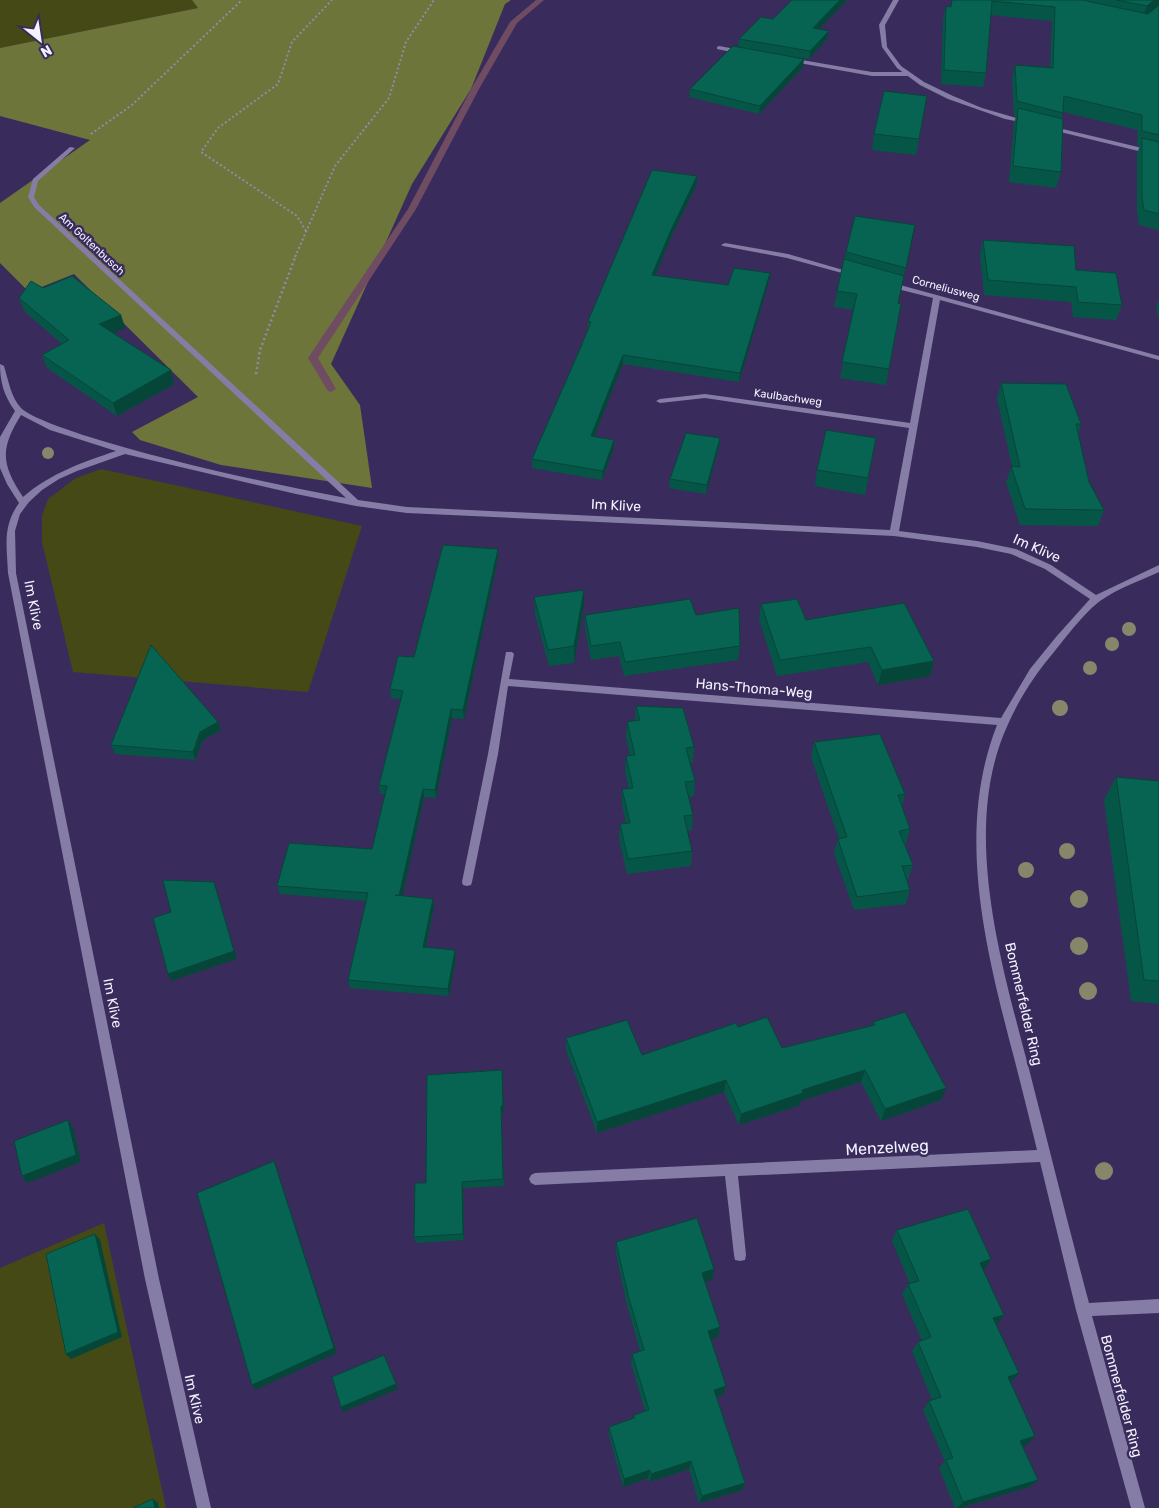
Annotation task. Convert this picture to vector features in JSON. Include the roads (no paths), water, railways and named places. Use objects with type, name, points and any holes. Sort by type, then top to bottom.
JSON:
[{"type":"street","points":[[896,0],[883,19],[883,43],[891,58],[908,74],[928,86],[974,108],[1037,125]]},
{"type":"street","points":[[719,48],[748,53]]},
{"type":"street","points":[[786,59],[872,74],[908,74]]},
{"type":"street","points":[[1046,127],[1159,154]]},
{"type":"street","name":"Am Goltenbusch","points":[[72,148],[35,180],[31,197],[36,206],[356,503]]},
{"type":"street","points":[[725,245],[788,256],[862,277]]},
{"type":"street","name":"Corneliusweg","points":[[881,282],[1159,358]]},
{"type":"street","points":[[894,533],[912,426],[937,298]]},
{"type":"street","points":[[0,366],[11,400],[19,411],[1,445],[2,463],[7,479],[23,504]]},
{"type":"street","name":"Kaulbachweg","points":[[660,402],[705,396],[912,426]]},
{"type":"street","name":"Im Klive","points":[[19,411],[53,428],[126,451],[296,491],[356,503],[407,510],[894,533],[977,544],[1013,551],[1048,567],[1096,599]]},
{"type":"street","name":"Im Klive","points":[[126,451],[56,477],[40,486],[23,504],[11,530],[12,573],[152,1279],[204,1508]]},
{"type":"street","name":"Bommerfelder Ring","points":[[1138,1508],[1083,1310],[999,971],[983,891],[980,844],[983,803],[989,764],[1003,722],[1035,668],[1096,599],[1159,568]]},
{"type":"street","points":[[467,882],[509,654]]},
{"type":"street","name":"Hans-Thoma-Weg","points":[[504,682],[1003,722]]},
{"type":"street","name":"Menzelweg","points":[[535,1179],[1044,1156]]},
{"type":"street","points":[[731,1170],[740,1255]]},
{"type":"street","points":[[1083,1310],[1159,1306]]},
{"type":"waterway","points":[[331,389],[313,358],[412,209],[475,89],[514,22],[540,0]]}]
